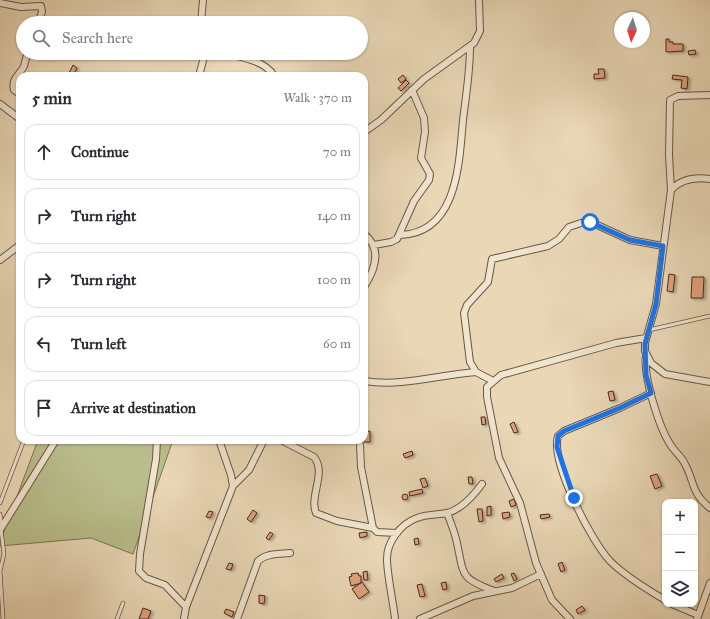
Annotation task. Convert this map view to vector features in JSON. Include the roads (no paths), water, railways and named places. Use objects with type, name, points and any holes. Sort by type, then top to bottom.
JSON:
[{"type":"street","points":[[202,16],[203,0]]},
{"type":"street","points":[[368,129],[381,120],[424,79],[470,47],[478,37],[480,31],[479,0]]},
{"type":"street","points":[[0,3],[21,7],[41,6],[42,12],[41,16]]},
{"type":"street","points":[[400,235],[414,234],[430,226],[453,193],[457,175],[468,90],[470,47]]},
{"type":"street","points":[[19,72],[24,66],[26,60]]},
{"type":"street","points":[[200,72],[203,60]]},
{"type":"street","points":[[251,60],[264,66],[270,72]]},
{"type":"street","points":[[16,76],[14,82],[14,90],[16,91]]},
{"type":"street","points":[[374,245],[391,242],[400,235],[414,201],[429,180],[430,174],[421,158],[424,118],[412,90]]},
{"type":"street","points":[[710,96],[678,96],[670,100],[669,168],[671,190],[656,304],[645,344],[646,375],[662,428],[670,445],[685,464],[695,492],[710,508]]},
{"type":"street","points":[[0,104],[16,116]]},
{"type":"street","points":[[671,190],[676,185],[688,180],[710,178]]},
{"type":"street","points":[[493,381],[476,372],[470,362],[464,313],[467,305],[488,282],[492,258],[548,246],[559,239],[569,227],[584,222],[590,222],[630,240],[663,246]]},
{"type":"street","points":[[368,237],[374,245],[374,269],[368,280]]},
{"type":"street","points":[[0,260],[16,248]]},
{"type":"street","points":[[570,619],[552,600],[541,574],[520,503],[499,458],[487,397],[487,387],[501,375],[567,356],[646,338]]},
{"type":"street","points":[[646,356],[658,370],[665,374],[710,382]]},
{"type":"street","points":[[368,381],[386,383],[418,381],[476,372]]},
{"type":"street","points":[[651,393],[626,406],[564,431],[558,436],[557,447],[574,498],[597,545],[611,562],[662,598]]},
{"type":"street","points":[[1,528],[54,444]]},
{"type":"street","points":[[157,444],[156,460],[140,554],[139,571],[146,578],[165,586],[186,607]]},
{"type":"street","points":[[220,444],[231,475],[233,486]]},
{"type":"street","points":[[184,619],[186,607],[233,486],[249,470],[262,444]]},
{"type":"street","points":[[289,444],[314,457],[317,461],[319,469],[314,504],[316,513],[337,521],[373,528],[377,532],[397,533]]},
{"type":"street","points":[[360,445],[361,467],[373,528]]},
{"type":"street","points":[[395,619],[387,560],[391,540],[397,533],[416,518],[447,513],[465,503],[482,484]]},
{"type":"street","points":[[447,513],[456,536],[462,568],[465,575],[477,583],[496,591]]},
{"type":"street","points":[[237,619],[258,561],[262,557],[290,553]]},
{"type":"street","points":[[420,619],[434,616],[473,596],[512,588],[541,574]]},
{"type":"street","points":[[678,607],[697,617],[710,583]]},
{"type":"lane","points":[[649,331],[710,316]]},
{"type":"lane","points":[[0,502],[22,444]]},
{"type":"lane","points":[[0,514],[4,554],[0,571],[3,619]]},
{"type":"lane","points":[[117,619],[123,603]]}]
